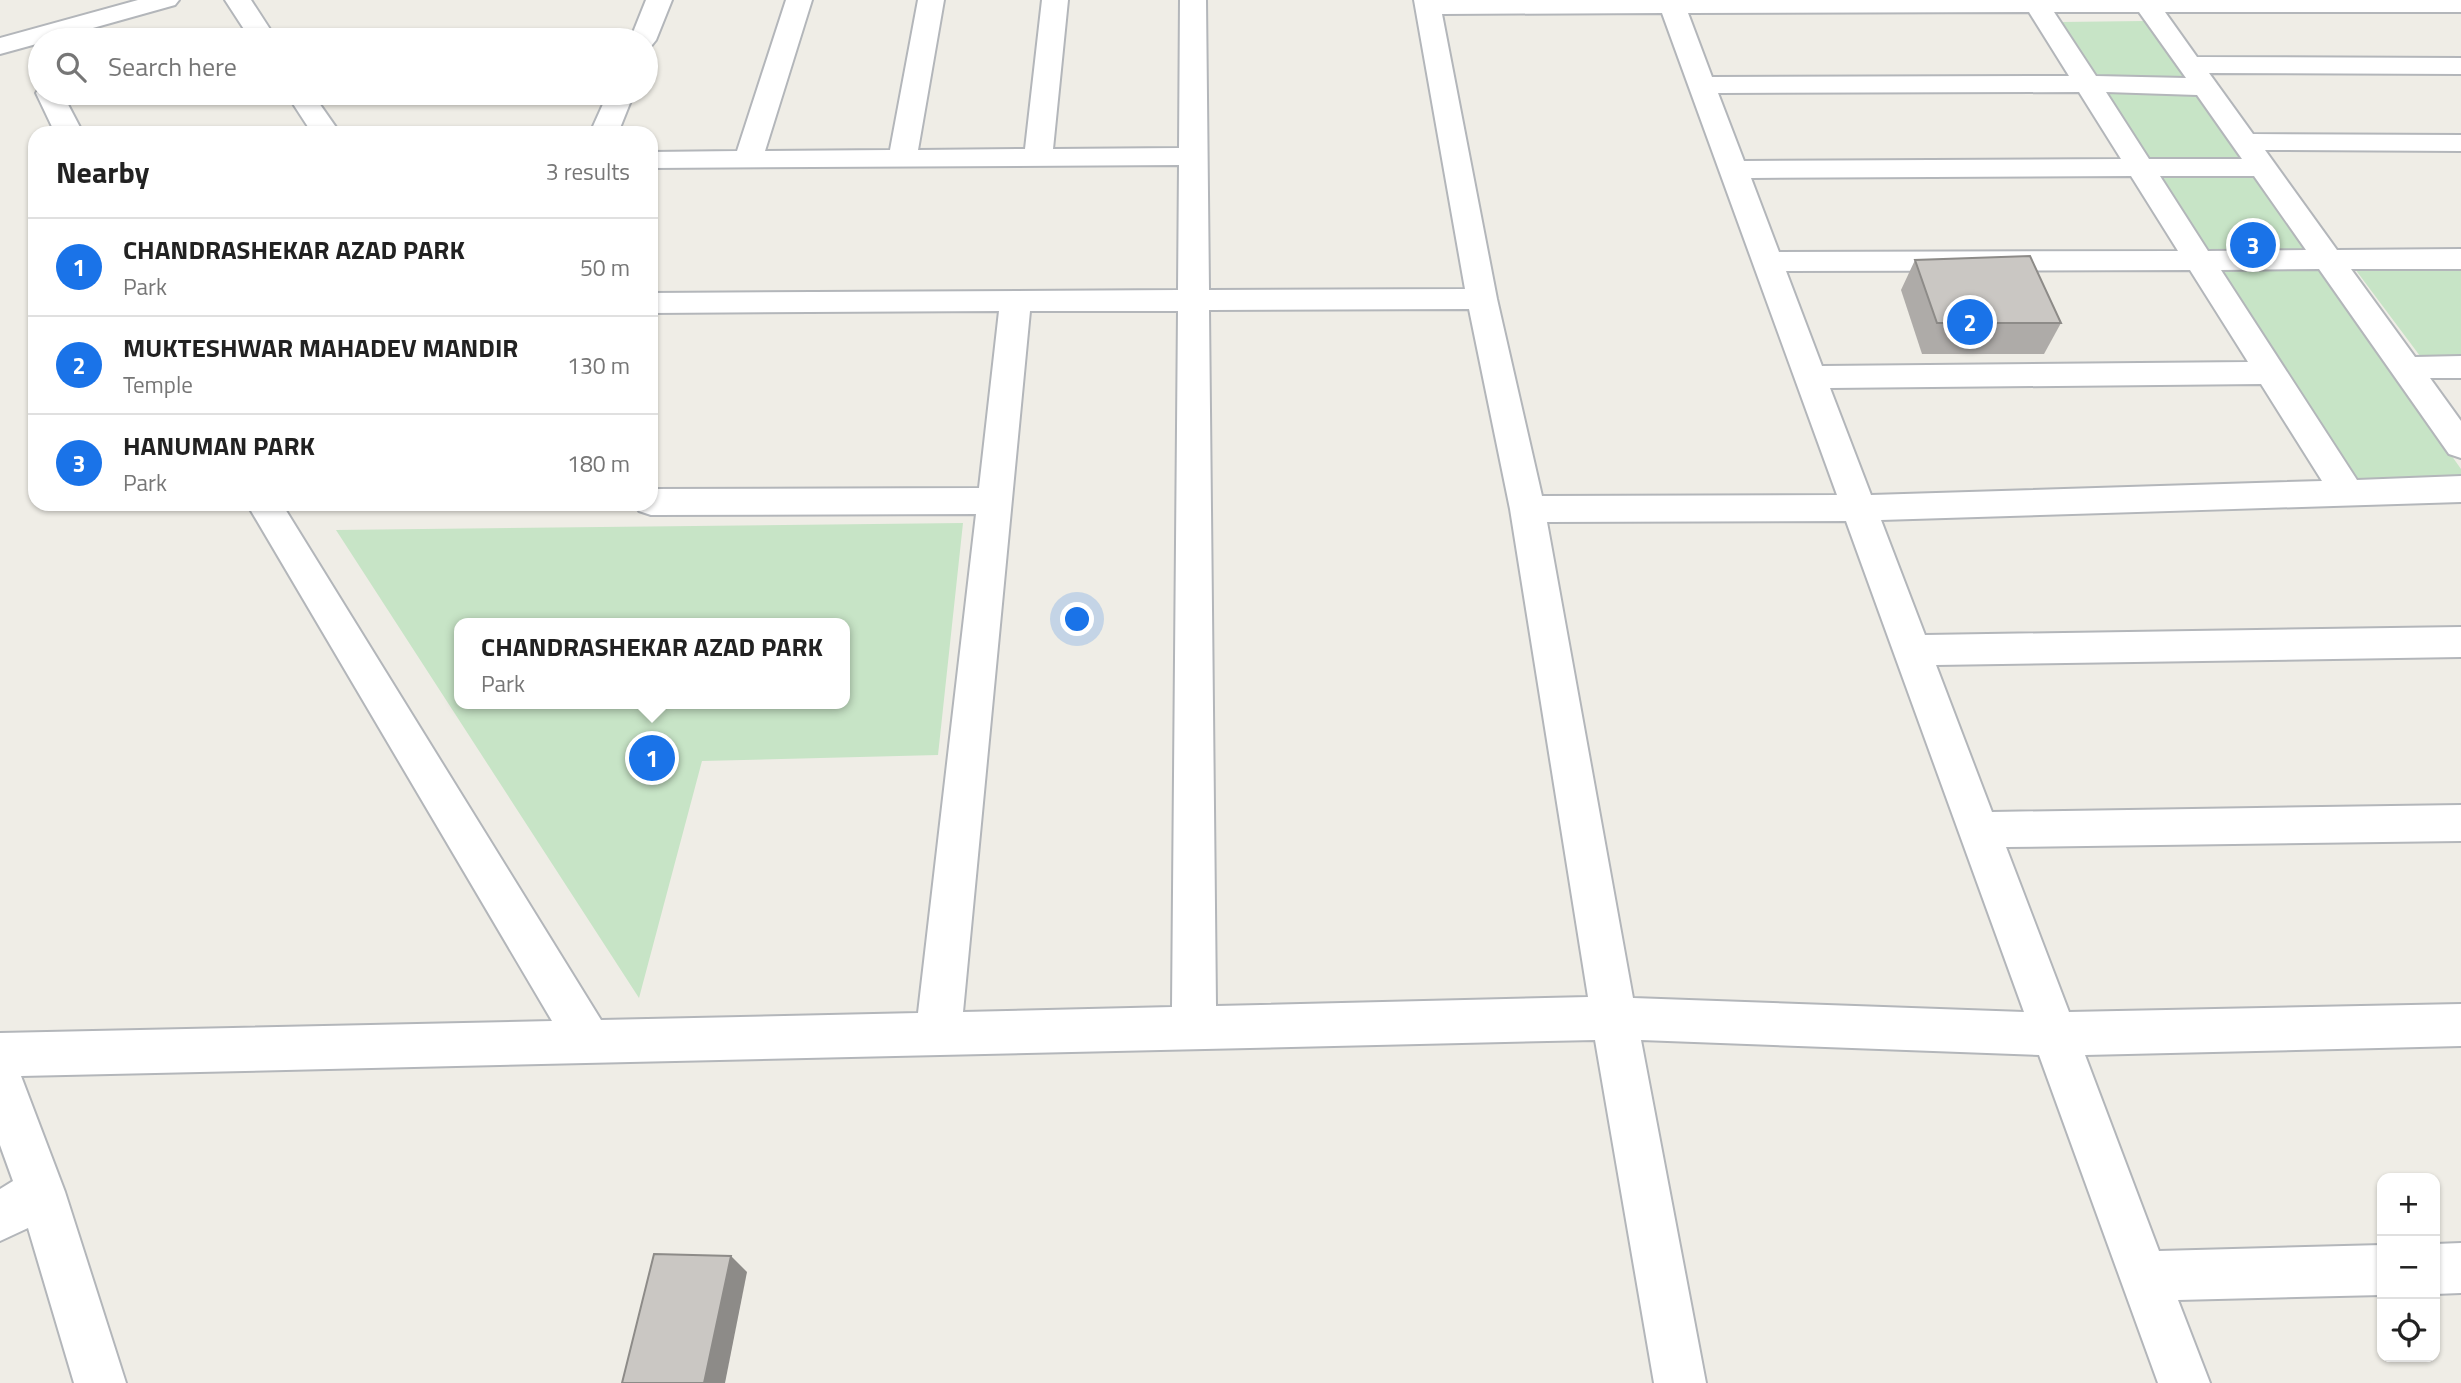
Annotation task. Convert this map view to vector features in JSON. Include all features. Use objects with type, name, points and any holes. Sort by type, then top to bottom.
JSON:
[{"type":"street","points":[[84,28],[166,0]]},
{"type":"street","points":[[238,0],[256,28]]},
{"type":"street","points":[[648,28],[660,0]]},
{"type":"street","points":[[748,159],[799,0]]},
{"type":"street","points":[[902,158],[931,0]]},
{"type":"street","points":[[1038,157],[1055,0]]},
{"type":"street","points":[[1193,0],[1194,1028]]},
{"type":"street","points":[[1680,1383],[1527,509],[1482,299],[1428,3],[2461,4]]},
{"type":"street","points":[[1671,3],[2184,1383]]},
{"type":"street","points":[[2146,4],[2461,446]]},
{"type":"street","points":[[2037,5],[2346,491]]},
{"type":"street","points":[[1701,85],[2088,84],[2199,76],[2461,66]]},
{"type":"street","points":[[55,105],[66,126]]},
{"type":"street","points":[[307,105],[321,126]]},
{"type":"street","points":[[607,126],[616,105]]},
{"type":"street","points":[[2244,142],[2461,143]]},
{"type":"street","points":[[658,160],[1193,156]]},
{"type":"street","points":[[1733,170],[2262,167]]},
{"type":"street","points":[[1767,262],[2461,259]]},
{"type":"street","points":[[658,303],[1482,299]]},
{"type":"street","points":[[938,1034],[1016,301]]},
{"type":"street","points":[[2405,368],[2461,367]]},
{"type":"street","points":[[1810,377],[2272,373]]},
{"type":"street","points":[[1527,509],[1859,508],[2461,489]]},
{"type":"street","points":[[658,502],[995,501]]},
{"type":"street","points":[[268,511],[589,1041]]},
{"type":"street","points":[[1911,650],[2461,642]]},
{"type":"street","points":[[1978,830],[2461,823]]},
{"type":"street","points":[[0,1055],[1614,1018],[2054,1034],[2461,1025]]},
{"type":"street","points":[[0,1080],[41,1192],[100,1383]]},
{"type":"street","points":[[0,1217],[41,1192]]},
{"type":"street","points":[[2440,1269],[2461,1268]]},
{"type":"street","points":[[2144,1276],[2377,1270]]},
{"type":"green space","points":[[2145,21],[2461,469],[2461,478],[2354,478],[2060,22]]},
{"type":"green space","points":[[2461,268],[2461,356],[2420,356],[2355,269]]},
{"type":"green space","points":[[963,523],[938,755],[702,761],[639,998],[336,530]]},
{"type":"building","points":[[2030,256],[2061,323],[1937,323],[1915,260]]},
{"type":"building","points":[[654,1254],[731,1256],[704,1383],[622,1383]]},
{"type":"place","name":"HANUMAN PARK","points":[[2253,245]]},
{"type":"place","name":"MUKTESHWAR MAHADEV MANDIR","points":[[1970,322]]},
{"type":"place","name":"CHANDRASHEKAR AZAD PARK","points":[[652,758]]}]
